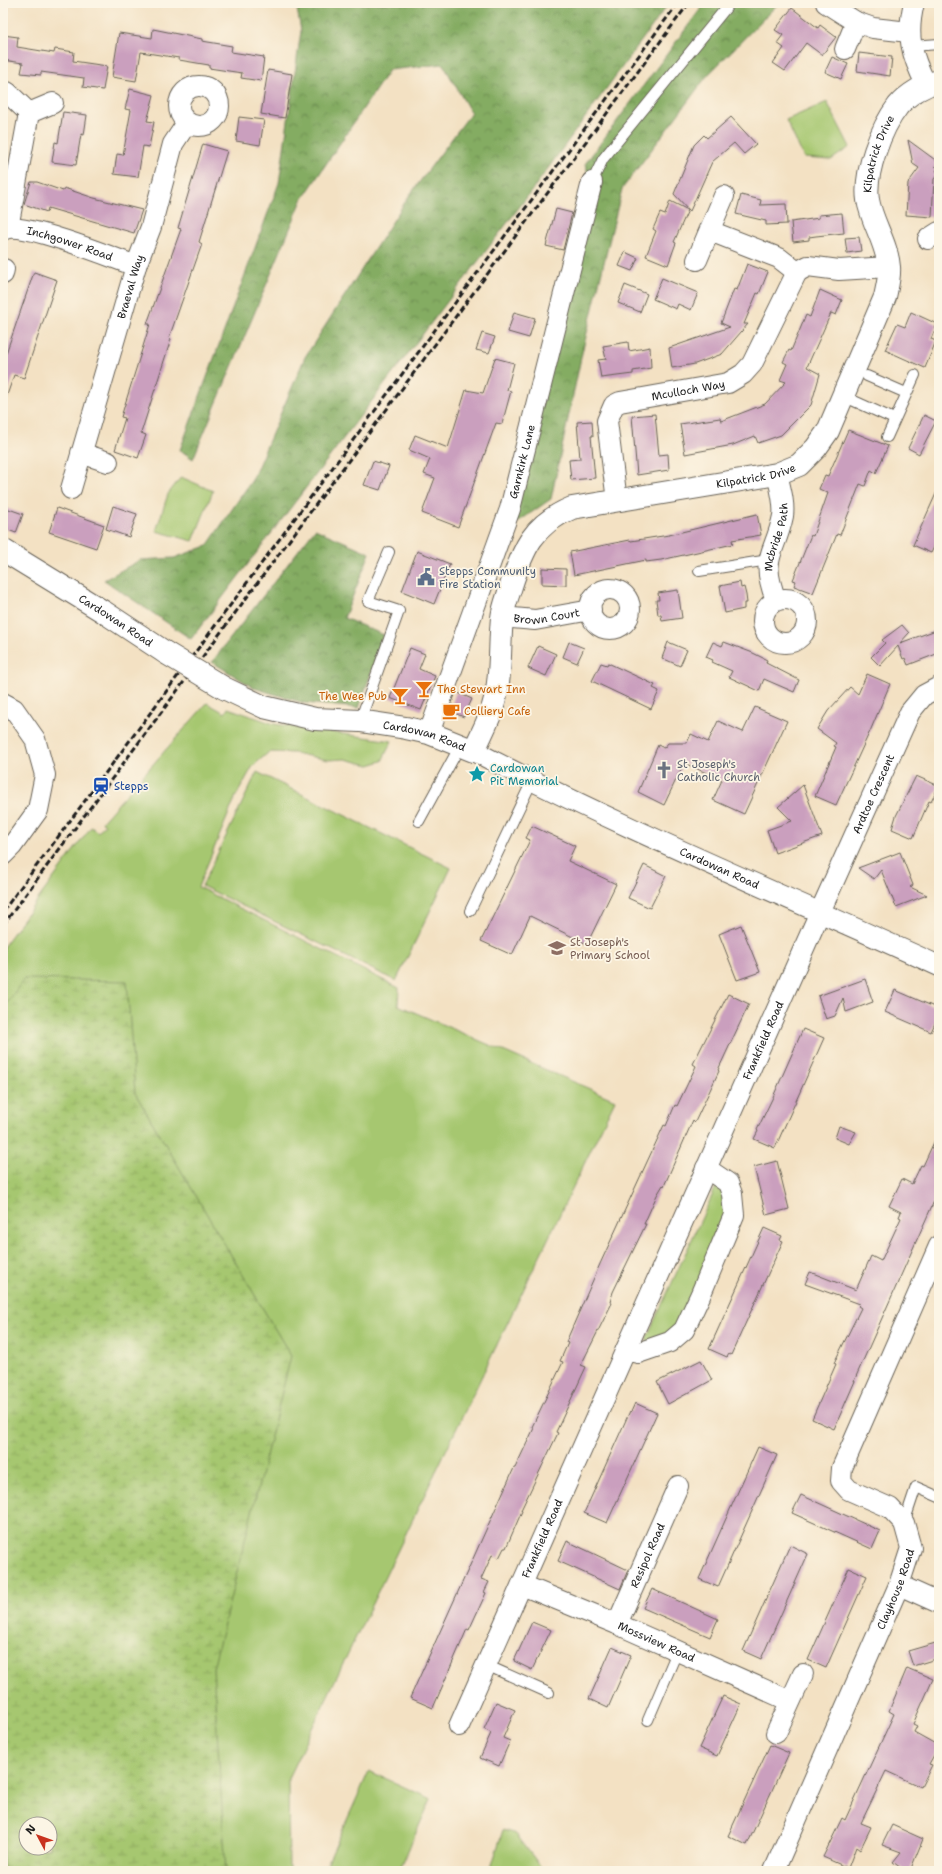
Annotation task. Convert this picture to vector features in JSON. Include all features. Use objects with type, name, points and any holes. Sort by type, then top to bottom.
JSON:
[{"type":"street","points":[[826,3],[856,22],[910,39]]},
{"type":"street","points":[[914,3],[910,39],[933,82]]},
{"type":"street","points":[[845,48],[856,22]]},
{"type":"street","name":"Kilpatrick Drive","points":[[467,748],[494,706],[500,667],[502,617],[518,563],[526,547],[539,528],[556,515],[572,508],[777,474],[799,465],[816,448],[828,431],[885,297],[889,279],[889,267],[886,250],[873,218],[868,199],[867,179],[874,154],[885,129],[898,106],[933,82]]},
{"type":"street","points":[[7,92],[29,113]]},
{"type":"street","points":[[29,113],[53,103]]},
{"type":"street","points":[[5,229],[29,113]]},
{"type":"street","name":"Braeval Way","points":[[70,489],[136,266],[151,227],[172,144],[187,123]]},
{"type":"street","name":"Garnkirk Lane","points":[[429,733],[510,509],[592,182]]},
{"type":"street","points":[[697,260],[724,196]]},
{"type":"street","name":"Inchgower Road","points":[[5,229],[34,231],[136,266]]},
{"type":"street","points":[[710,231],[779,258],[797,272],[808,266],[839,270],[889,267]]},
{"type":"street","name":"Mculloch Way","points":[[617,501],[608,421],[614,405],[620,402],[728,383],[743,374],[752,364],[762,348],[790,283],[797,272]]},
{"type":"street","points":[[81,453],[108,462]]},
{"type":"street","name":"Mcbride Path","points":[[776,600],[768,575],[769,560],[784,507],[777,474]]},
{"type":"street","name":"Cardowan Road","points":[[3,550],[224,688],[264,707],[315,719],[360,721],[429,733],[467,748],[532,781],[638,831],[939,966]]},
{"type":"street","name":"Brown Court","points":[[502,617],[535,620],[591,610]]},
{"type":"street","name":"Ardtoe Crescent","points":[[820,912],[910,712],[924,695],[939,688]]},
{"type":"street","points":[[3,703],[14,709],[35,739],[45,775],[38,810],[12,846],[3,855]]},
{"type":"street","name":"Frankfield Road","points":[[459,1726],[820,912]]},
{"type":"street","points":[[626,1350],[638,1353],[670,1342],[684,1330],[700,1296],[734,1215],[732,1194],[728,1183],[706,1168]]},
{"type":"street","points":[[904,1522],[890,1508],[849,1490],[841,1481],[842,1468],[939,1246]]},
{"type":"street","name":"Resipol Road","points":[[617,1624],[678,1486]]},
{"type":"street","name":"Clayhouse Road","points":[[774,1871],[899,1585],[911,1548],[904,1522]]},
{"type":"street","name":"Mossview Road","points":[[522,1585],[617,1624],[790,1701]]},
{"type":"street","points":[[899,1585],[939,1603]]},
{"type":"street","points":[[776,1733],[802,1674]]},
{"type":"lane","points":[[592,182],[603,159],[730,3]]},
{"type":"lane","points":[[910,39],[939,44]]},
{"type":"lane","points":[[887,437],[915,375]]},
{"type":"lane","points":[[867,376],[906,393]]},
{"type":"lane","points":[[843,396],[894,419]]},
{"type":"lane","points":[[360,721],[399,611],[368,601],[389,552]]},
{"type":"lane","points":[[699,571],[769,560]]},
{"type":"lane","points":[[420,821],[467,748]]},
{"type":"lane","points":[[470,911],[532,781]]},
{"type":"lane","points":[[904,1522],[916,1487],[939,1497]]},
{"type":"lane","points":[[648,1720],[677,1652]]},
{"type":"lane","points":[[486,1665],[549,1693]]},
{"type":"green space","points":[[296,3],[669,3],[527,197],[191,639],[104,580],[140,560],[174,558],[207,546],[252,480],[305,357],[409,196],[471,113],[443,64],[389,70],[302,200],[193,459],[180,450],[279,183],[301,31]]},
{"type":"green space","points":[[705,3],[779,3],[707,76],[622,189],[582,353],[551,499],[512,526],[590,180],[585,164]]},
{"type":"green space","points":[[827,102],[850,147],[831,160],[804,158],[786,120]]},
{"type":"green space","points":[[181,477],[213,491],[193,541],[156,531],[168,494]]},
{"type":"green space","points":[[315,529],[370,553],[344,618],[384,635],[359,708],[304,703],[254,688],[212,662]]},
{"type":"green space","points":[[207,703],[225,713],[228,708],[274,724],[392,741],[382,761],[369,765],[345,759],[328,760],[294,753],[269,752],[253,766],[236,796],[198,887],[399,988],[398,1005],[615,1100],[288,1778],[289,1871],[3,1871],[3,947],[91,827],[98,832],[105,824],[102,822]]},
{"type":"green space","points":[[257,772],[451,868],[396,981],[202,886]]},
{"type":"green space","points":[[24,979],[127,981],[135,1093],[291,1356],[213,1668],[226,1871],[3,1871],[3,1009]]},
{"type":"green space","points":[[716,1187],[721,1189],[729,1209],[680,1329],[653,1344],[646,1339]]},
{"type":"green space","points":[[369,1771],[431,1799],[399,1871],[324,1871]]},
{"type":"green space","points":[[503,1830],[516,1834],[544,1871],[490,1871]]},
{"type":"building","points":[[792,8],[818,28],[820,25],[836,37],[822,55],[806,43],[785,71],[773,63],[784,48],[777,43],[783,35],[775,30]]},
{"type":"building","points":[[153,29],[202,39],[202,41],[232,46],[231,52],[264,57],[261,81],[241,78],[242,73],[209,68],[209,65],[179,60],[179,58],[141,52],[136,81],[112,77],[119,33],[152,38]]},
{"type":"building","points":[[3,35],[18,37],[17,47],[54,53],[55,49],[74,52],[73,61],[107,66],[103,90],[83,87],[84,78],[41,72],[41,75],[21,73],[23,63],[3,60]]},
{"type":"building","points":[[859,53],[892,57],[890,76],[857,71]]},
{"type":"building","points":[[832,57],[848,64],[841,79],[825,72]]},
{"type":"building","points":[[268,70],[292,74],[285,118],[261,114]]},
{"type":"building","points":[[130,89],[154,95],[147,121],[154,122],[149,147],[143,146],[138,177],[114,174],[117,154],[123,155],[131,110],[125,109]]},
{"type":"building","points":[[63,112],[87,115],[84,135],[81,134],[76,165],[52,162],[55,142],[58,143]]},
{"type":"building","points":[[239,117],[264,120],[260,145],[236,141]]},
{"type":"building","points":[[731,117],[756,144],[744,154],[734,143],[712,162],[690,211],[674,194],[694,145],[704,135],[707,138]]},
{"type":"building","points":[[908,140],[938,162],[935,166],[938,168],[936,171],[939,173],[934,179],[932,217],[906,215],[908,183],[919,168],[913,164]]},
{"type":"building","points":[[203,144],[227,151],[199,242],[202,244],[169,338],[171,339],[141,433],[146,435],[138,458],[115,450],[125,418],[121,417],[150,324],[147,324],[181,229],[178,228]]},
{"type":"building","points":[[31,182],[37,182],[63,191],[64,188],[94,198],[142,210],[134,233],[48,208],[47,212],[24,204]]},
{"type":"building","points":[[741,195],[761,200],[760,205],[786,204],[787,224],[766,225],[766,221],[736,214]]},
{"type":"building","points":[[670,201],[688,210],[674,242],[676,243],[668,265],[646,256],[656,231],[653,229],[660,213],[665,215]]},
{"type":"building","points":[[556,209],[572,213],[563,250],[546,246]]},
{"type":"building","points":[[842,213],[844,233],[809,237],[809,240],[793,242],[791,222],[819,218],[819,215]]},
{"type":"building","points":[[859,237],[861,251],[847,253],[845,238]]},
{"type":"building","points":[[625,252],[638,258],[632,271],[619,266]]},
{"type":"building","points":[[747,264],[768,272],[744,324],[748,324],[722,354],[695,364],[672,368],[669,348],[730,327],[721,323],[734,289],[737,290]]},
{"type":"building","points":[[34,272],[57,280],[24,378],[14,375],[5,401],[3,400],[3,362]]},
{"type":"building","points":[[662,278],[698,293],[691,310],[678,304],[676,309],[653,299]]},
{"type":"building","points":[[625,285],[647,294],[640,312],[618,303]]},
{"type":"building","points":[[820,290],[842,300],[836,315],[831,313],[807,367],[820,374],[811,405],[781,435],[758,443],[755,436],[733,445],[685,454],[680,424],[720,418],[721,421],[765,404],[786,382],[780,380],[787,364],[783,362],[789,350],[791,351],[806,315],[810,317]]},
{"type":"building","points":[[514,312],[535,318],[529,338],[508,332]]},
{"type":"building","points":[[911,312],[937,324],[931,339],[936,341],[925,368],[885,350],[897,324],[905,327]]},
{"type":"building","points":[[482,333],[495,337],[489,353],[476,350]]},
{"type":"building","points":[[628,342],[629,351],[650,347],[651,368],[633,371],[633,374],[601,378],[598,360],[606,359],[603,346]]},
{"type":"building","points":[[495,358],[514,363],[507,390],[511,391],[502,424],[496,423],[458,527],[422,513],[435,478],[424,474],[430,459],[409,450],[415,435],[448,448],[466,390],[483,393]]},
{"type":"building","points":[[655,414],[659,455],[668,454],[669,470],[637,475],[632,416]]},
{"type":"building","points":[[924,415],[936,421],[919,454],[908,448]]},
{"type":"building","points":[[592,421],[593,436],[591,436],[595,478],[571,480],[569,460],[580,459],[577,422]]},
{"type":"building","points":[[848,430],[888,446],[876,473],[871,470],[865,486],[860,484],[840,535],[837,534],[813,593],[794,586],[796,581],[793,580],[811,535],[813,536],[828,493],[819,489],[825,475],[828,476]]},
{"type":"building","points":[[373,461],[389,466],[380,490],[364,485]]},
{"type":"building","points":[[939,487],[939,537],[931,553],[913,545]]},
{"type":"building","points":[[113,506],[137,514],[129,537],[106,529]]},
{"type":"building","points":[[3,507],[23,514],[16,533],[3,528]]},
{"type":"building","points":[[57,508],[104,525],[96,548],[49,532]]},
{"type":"building","points":[[757,514],[761,535],[732,540],[733,544],[661,560],[646,562],[646,560],[574,575],[570,552],[630,540],[669,535]]},
{"type":"building","name":"Stepps Community Fire Station","points":[[417,551],[450,564],[434,604],[402,591]]},
{"type":"building","points":[[542,568],[566,569],[566,585],[542,584]]},
{"type":"building","points":[[740,582],[741,588],[744,587],[747,603],[744,603],[744,609],[725,613],[720,586]]},
{"type":"building","points":[[678,590],[682,618],[662,621],[661,615],[658,615],[656,600],[659,600],[658,593]]},
{"type":"building","points":[[902,625],[909,633],[900,643],[939,629],[939,653],[908,665],[905,658],[903,659],[898,646],[880,666],[871,657],[885,643],[882,640]]},
{"type":"building","points":[[569,642],[584,648],[577,663],[563,657]]},
{"type":"building","points":[[668,642],[687,650],[680,666],[662,658]]},
{"type":"building","points":[[713,642],[722,646],[724,642],[767,660],[766,663],[799,680],[794,692],[764,679],[759,691],[729,677],[732,671],[712,662],[713,660],[706,657]]},
{"type":"building","points":[[538,646],[556,654],[546,676],[528,668]]},
{"type":"building","points":[[410,648],[425,654],[419,669],[435,676],[421,710],[390,698]]},
{"type":"building","points":[[601,663],[607,665],[608,663],[655,685],[653,688],[659,691],[651,709],[592,681]]},
{"type":"building","points":[[867,674],[890,684],[836,805],[815,796],[836,747],[834,746],[836,743],[817,729],[828,711],[850,687],[858,694]]},
{"type":"building","points":[[456,692],[472,699],[464,717],[449,711]]},
{"type":"building","points":[[755,707],[787,721],[744,814],[713,800],[722,780],[684,763],[664,805],[638,792],[658,745],[664,748],[668,743],[687,743],[691,734],[708,742],[718,721],[743,732]]},
{"type":"building","points":[[916,776],[939,786],[931,802],[929,801],[913,838],[892,829],[896,816]]},
{"type":"building","points":[[803,785],[822,836],[775,853],[767,830],[792,821],[778,807]]},
{"type":"building","points":[[532,826],[575,846],[568,861],[616,884],[587,944],[530,916],[512,955],[481,941],[530,840],[526,838]]},
{"type":"building","points":[[900,852],[913,885],[910,887],[927,895],[896,907],[881,870],[874,879],[858,868]]},
{"type":"building","points":[[644,865],[666,876],[650,908],[628,898]]},
{"type":"building","points":[[741,925],[760,972],[737,980],[719,934]]},
{"type":"building","points":[[865,979],[873,1002],[846,1012],[843,998],[835,1016],[826,1019],[818,996]]},
{"type":"building","points":[[895,990],[939,1009],[939,1014],[931,1032],[885,1012]]},
{"type":"building","points":[[728,994],[749,1004],[695,1122],[693,1120],[664,1186],[663,1185],[657,1195],[644,1224],[646,1224],[613,1292],[610,1302],[612,1303],[581,1365],[586,1367],[556,1432],[558,1433],[521,1510],[522,1511],[506,1548],[504,1548],[499,1558],[492,1555],[481,1579],[489,1582],[484,1592],[486,1593],[469,1630],[467,1629],[433,1708],[410,1698],[514,1468],[534,1428],[532,1427],[563,1362],[560,1361],[568,1343],[566,1342],[600,1264],[664,1125],[666,1126],[675,1105],[677,1106],[696,1066],[693,1064]]},
{"type":"building","points":[[803,1029],[824,1038],[775,1148],[754,1139]]},
{"type":"building","points":[[839,1126],[856,1132],[849,1144],[835,1138]]},
{"type":"building","points":[[939,1131],[939,1190],[834,1429],[812,1419],[836,1364],[834,1363],[861,1308],[858,1306],[860,1304],[805,1284],[810,1272],[856,1290],[871,1256],[881,1261],[901,1218],[899,1217],[901,1212],[889,1206],[902,1179],[912,1184],[921,1165],[923,1166]]},
{"type":"building","points":[[777,1161],[789,1209],[766,1215],[754,1167]]},
{"type":"building","points":[[764,1228],[782,1236],[780,1240],[783,1241],[731,1355],[729,1354],[727,1357],[709,1349]]},
{"type":"building","points":[[701,1360],[712,1380],[668,1404],[657,1382]]},
{"type":"building","points":[[635,1403],[657,1413],[607,1523],[584,1513]]},
{"type":"building","points":[[758,1447],[777,1455],[718,1587],[699,1579]]},
{"type":"building","points":[[801,1495],[880,1531],[872,1549],[792,1513]]},
{"type":"building","points":[[567,1541],[628,1570],[620,1589],[558,1561]]},
{"type":"building","points":[[790,1545],[808,1554],[761,1659],[743,1651]]},
{"type":"building","points":[[849,1568],[867,1576],[826,1668],[808,1660]]},
{"type":"building","points":[[652,1589],[718,1619],[710,1637],[643,1608]]},
{"type":"building","points":[[532,1622],[551,1630],[532,1670],[514,1661]]},
{"type":"building","points":[[939,1642],[939,1658],[913,1666],[908,1651]]},
{"type":"building","points":[[612,1647],[631,1655],[608,1708],[589,1699]]},
{"type":"building","points":[[907,1668],[933,1679],[913,1724],[917,1726],[914,1732],[939,1746],[929,1764],[932,1765],[921,1787],[886,1771],[861,1823],[871,1827],[860,1850],[856,1847],[848,1868],[823,1857],[842,1818],[845,1820],[894,1714],[889,1711]]},
{"type":"building","points":[[723,1696],[741,1704],[717,1756],[699,1748]]},
{"type":"building","points":[[496,1702],[515,1710],[503,1738],[510,1741],[499,1766],[480,1758],[491,1733],[484,1729]]},
{"type":"building","points":[[770,1745],[789,1753],[747,1845],[728,1836]]},
{"type":"building","points":[[892,1825],[923,1839],[910,1871],[905,1871],[893,1862],[901,1852],[882,1845]]},
{"type":"railway","points":[[3,911],[678,3]]},
{"type":"railway","points":[[3,925],[689,3]]},
{"type":"place","name":"Stepps Community Fire Station","points":[[426,577]]},
{"type":"place","name":"The Stewart Inn","points":[[424,689]]},
{"type":"place","name":"The Wee Pub","points":[[400,696]]},
{"type":"place","name":"Colliery Cafe","points":[[451,711]]},
{"type":"place","name":"St Joseph's Catholic Church","points":[[664,770]]},
{"type":"place","name":"Cardowan Pit Memorial","points":[[477,774]]},
{"type":"place","name":"Stepps","points":[[101,786]]},
{"type":"place","name":"St Joseph's Primary School","points":[[557,948]]}]
